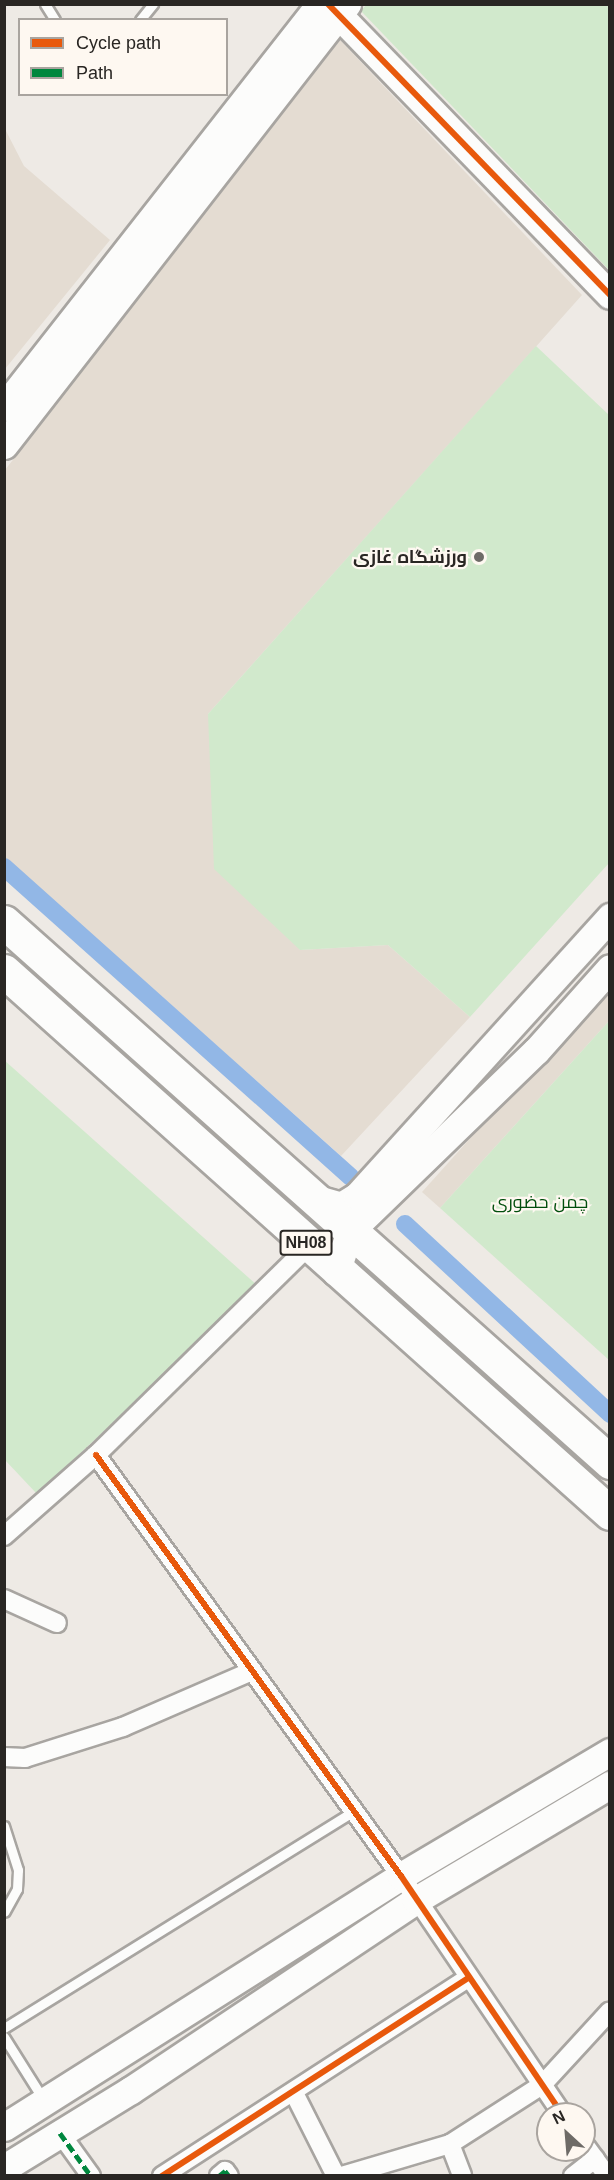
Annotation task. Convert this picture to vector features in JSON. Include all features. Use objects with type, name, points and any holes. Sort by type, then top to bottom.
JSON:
[{"type":"highway","name":"NH08","points":[[4,922],[609,1462]]},
{"type":"highway","name":"NH08","points":[[4,971],[336,1272],[609,1513]]},
{"type":"highway","points":[[196,1145],[208,1105]]},
{"type":"main road","points":[[334,7],[609,295]]},
{"type":"main road","points":[[4,407],[334,7]]},
{"type":"main road","points":[[4,445],[334,7]]},
{"type":"main road","points":[[310,1197],[341,1206],[357,1196],[609,917]]},
{"type":"main road","points":[[336,1272],[350,1231],[536,1051],[609,968]]},
{"type":"main road","points":[[4,2127],[401,1876],[609,1752]]},
{"type":"main road","points":[[4,2168],[416,1900],[609,1785]]},
{"type":"street","points":[[4,1536],[96,1455],[309,1246]]},
{"type":"street","points":[[96,1455],[352,1812],[401,1876],[554,2102]]},
{"type":"street","points":[[4,1599],[57,1623]]},
{"type":"street","points":[[4,1757],[25,1758],[123,1727],[252,1671]]},
{"type":"street","points":[[162,2175],[294,2093],[468,1978]]},
{"type":"street","points":[[342,2175],[450,2144],[542,2085],[609,2011]]},
{"type":"street","points":[[294,2093],[336,2175]]},
{"type":"street","points":[[60,2133],[90,2175]]},
{"type":"street","points":[[450,2144],[462,2175]]},
{"type":"street","points":[[573,2175],[600,2163]]},
{"type":"street","points":[[219,2175],[225,2171],[229,2175]]},
{"type":"lane","points":[[45,4],[54,18]]},
{"type":"lane","points":[[142,18],[153,4]]},
{"type":"lane","points":[[4,2028],[352,1812]]},
{"type":"lane","points":[[4,1826],[18,1870],[17,1889],[4,1912]]},
{"type":"lane","points":[[4,2037],[44,2101]]},
{"type":"shaded area","points":[[340,40],[582,295],[208,714],[300,950],[388,945],[470,1017],[341,1156],[5,857],[5,470]]},
{"type":"shaded area","points":[[4,127],[24,166],[110,240],[5,369]]},
{"type":"shaded area","points":[[609,984],[609,1021],[440,1208],[422,1192]]},
{"type":"green space","points":[[366,5],[609,5],[609,270],[361,11]]},
{"type":"green space","name":"ورزشگاه غازی","points":[[536,346],[609,415],[609,863],[470,1017],[388,945],[300,950],[214,869],[208,714]]},
{"type":"green space","name":"چمن حضوری","points":[[609,1021],[609,1360],[440,1208]]},
{"type":"green space","points":[[4,1060],[258,1286],[37,1494],[5,1460]]},
{"type":"waterway","points":[[4,867],[351,1177]]},
{"type":"waterway","points":[[405,1224],[610,1414]]},
{"type":"marked path","points":[[60,2133],[91,2176]]},
{"type":"marked path","points":[[219,2176],[225,2171],[229,2176]]},
{"type":"cycle path","points":[[328,4],[610,295]]},
{"type":"cycle path","points":[[96,1455],[401,1876],[554,2102]]},
{"type":"cycle path","points":[[162,2176],[468,1978]]},
{"type":"place","name":"ورزشگاه غازی","points":[[479,557]]}]
